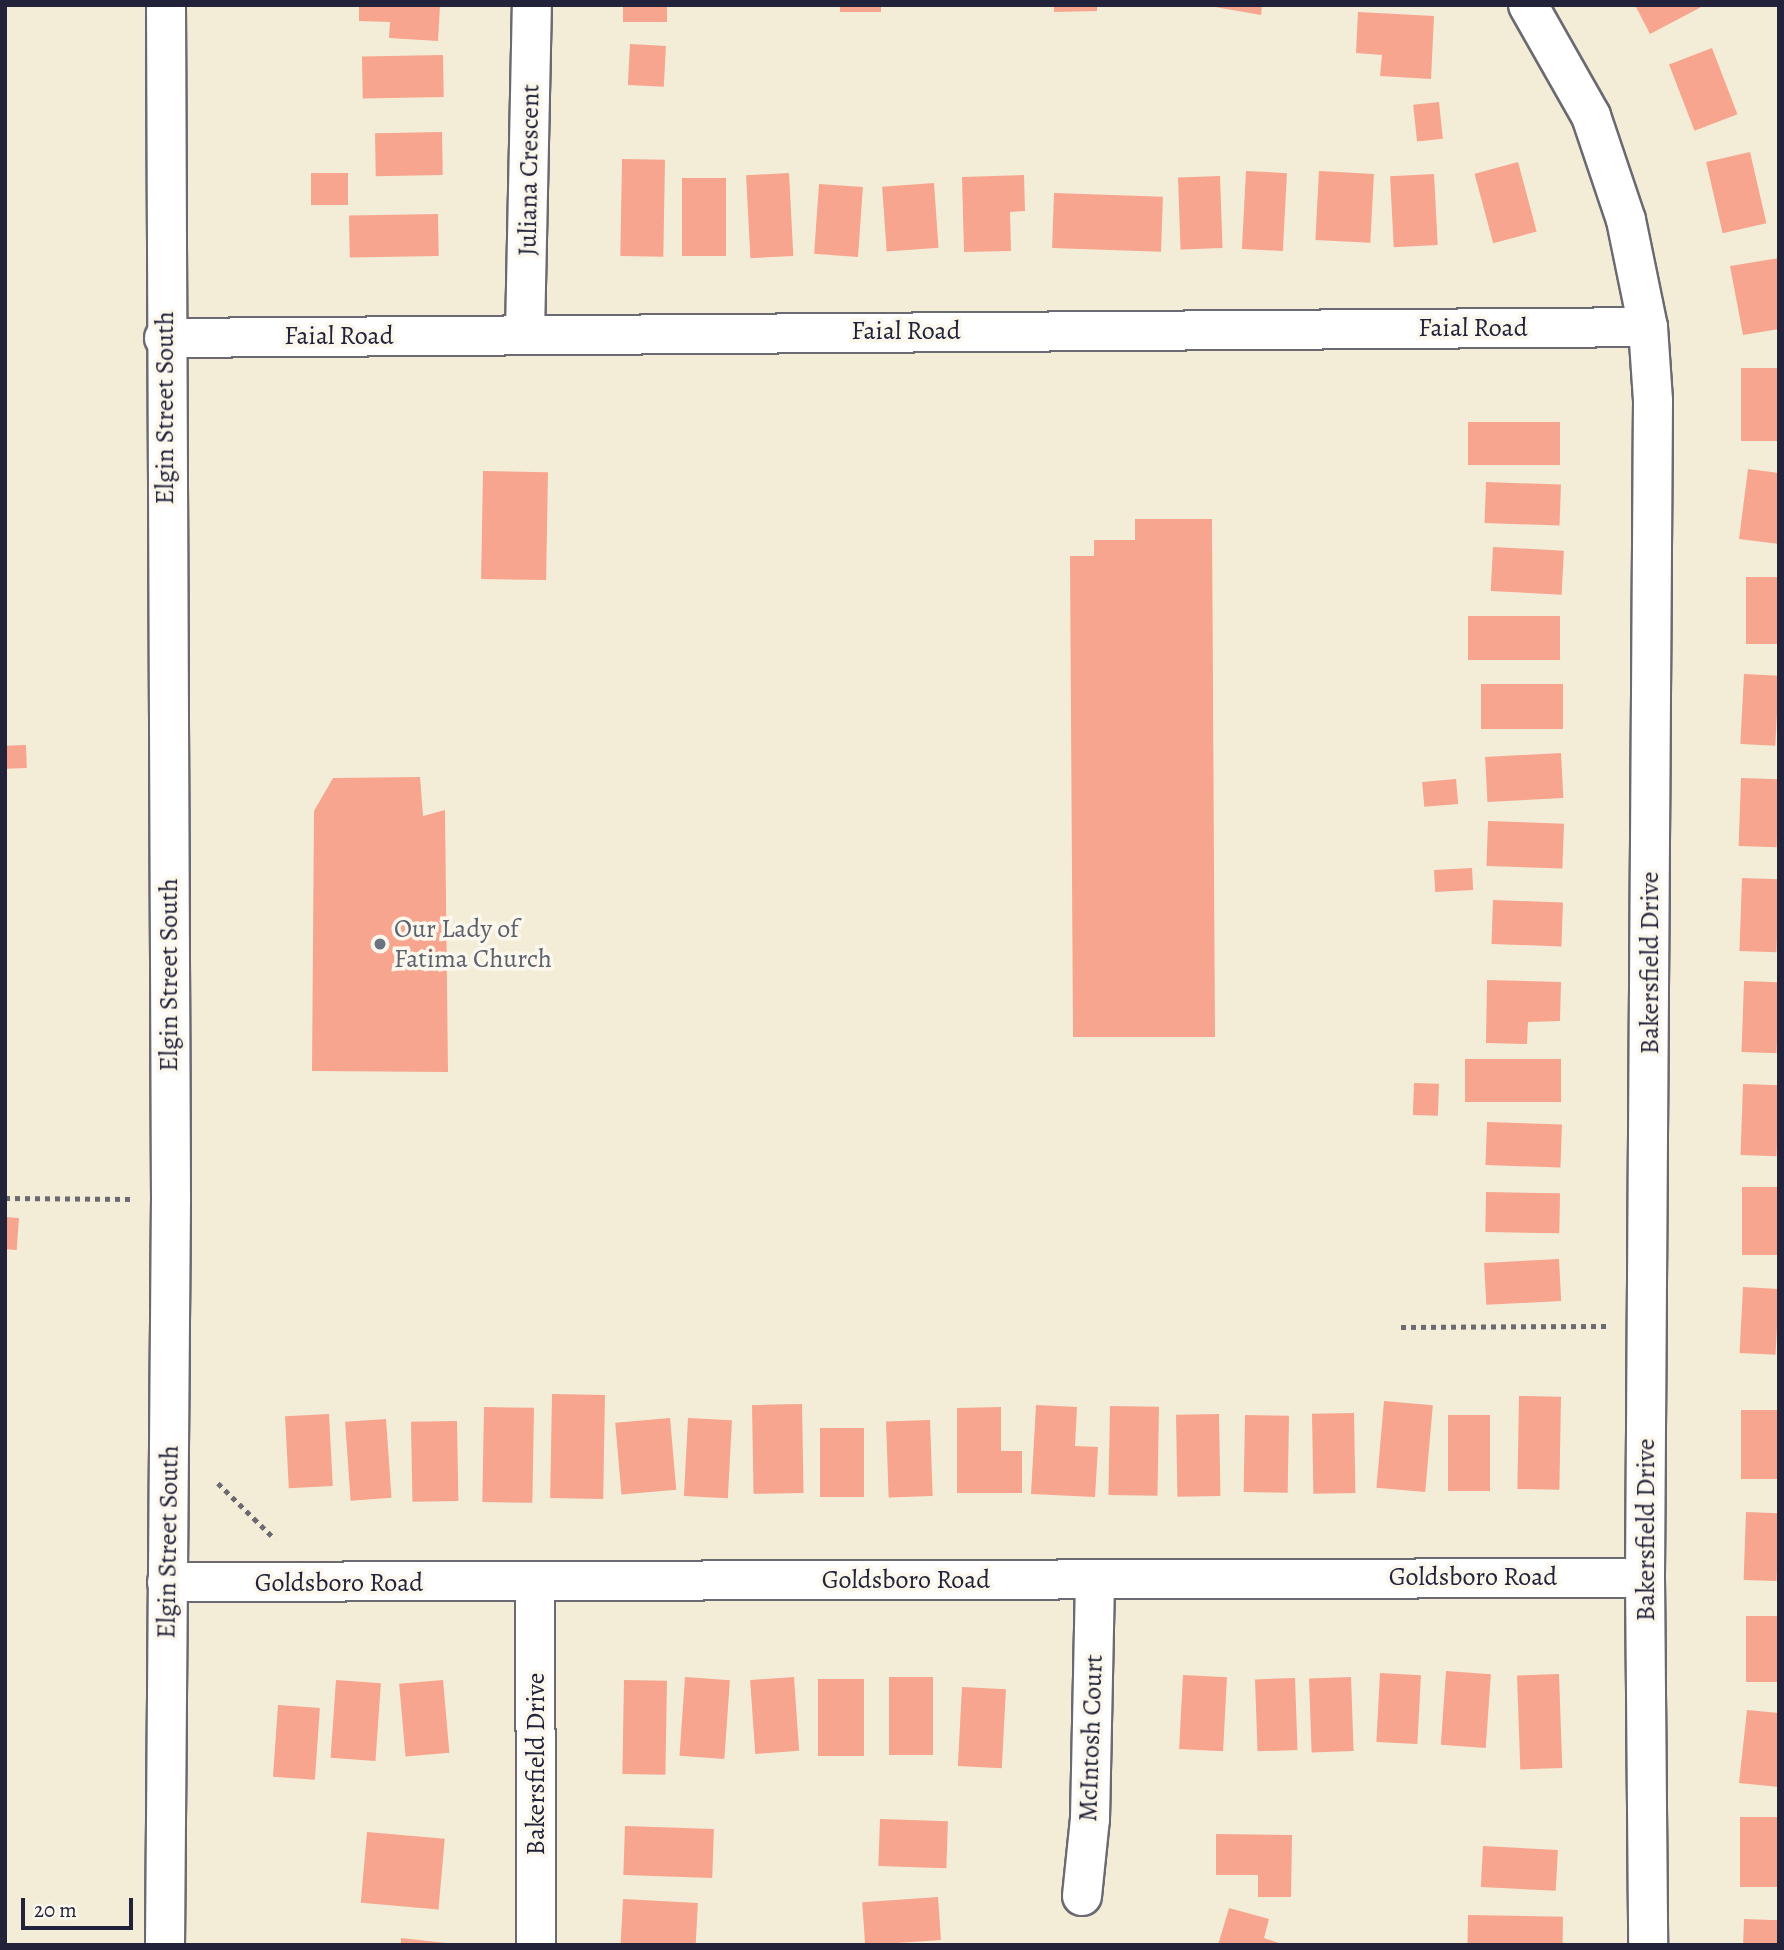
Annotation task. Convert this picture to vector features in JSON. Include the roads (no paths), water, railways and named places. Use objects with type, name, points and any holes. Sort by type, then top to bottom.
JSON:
[{"type":"street","name":"Elgin Street South","points":[[165,1945],[171,1199],[164,338],[166,5]]},
{"type":"street","name":"Juliana Crescent","points":[[525,334],[532,5]]},
{"type":"street","name":"Bakersfield Drive","points":[[1528,5],[1591,116],[1626,220],[1648,327],[1653,401],[1645,1578],[1648,1945]]},
{"type":"street","name":"Faial Road","points":[[164,338],[1648,327]]},
{"type":"street","name":"Goldsboro Road","points":[[167,1582],[1645,1578]]},
{"type":"street","name":"McIntosh Court","points":[[1082,1896],[1090,1819],[1095,1580]]},
{"type":"street","name":"Bakersfield Drive","points":[[535,1582],[536,1945]]},
{"type":"place","name":"Our Lady of Fatima Church","points":[[380,944]]}]
